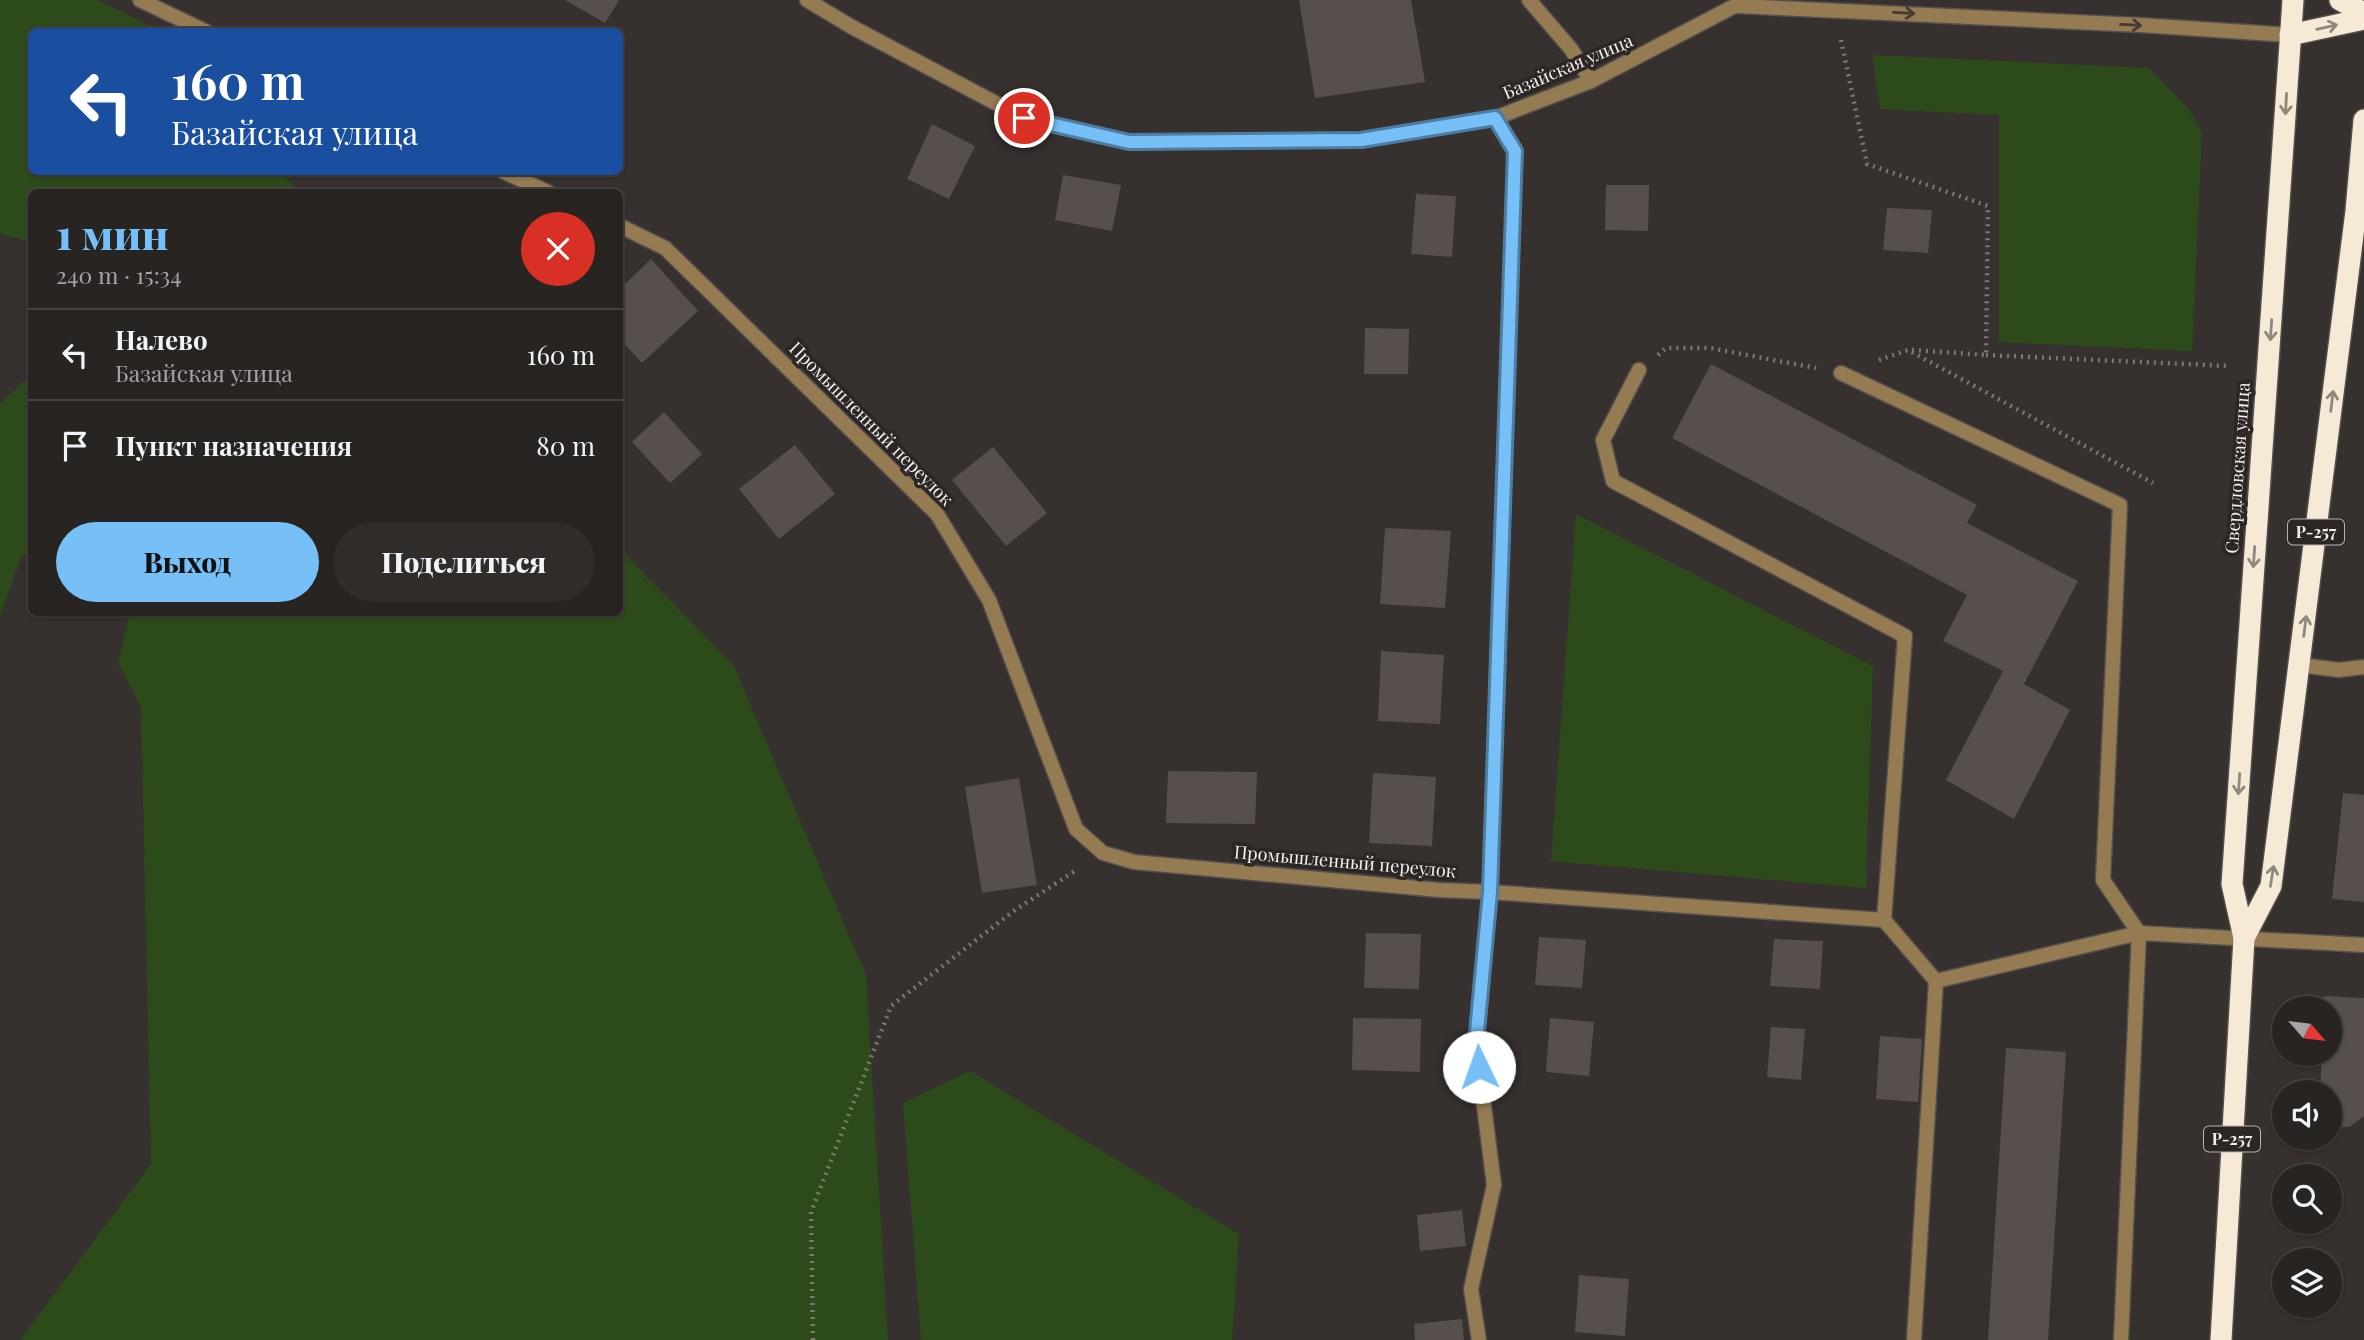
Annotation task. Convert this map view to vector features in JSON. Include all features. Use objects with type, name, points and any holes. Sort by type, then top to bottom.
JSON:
[{"type":"highway","name":"Свердловская улица","points":[[2221,1340],[2244,938],[2232,884],[2293,0]]},
{"type":"highway","points":[[2340,0],[2364,13]]},
{"type":"highway","points":[[2290,35],[2364,19]]},
{"type":"highway","name":"Свердловская улица","points":[[2244,938],[2271,886],[2354,224],[2364,120]]},
{"type":"street","points":[[140,0],[199,28]]},
{"type":"street","name":"Базайская улица","points":[[807,0],[852,27],[1024,118],[1129,142],[1361,140],[1495,118],[1591,81],[1739,2]]},
{"type":"street","points":[[1529,0],[1571,48],[1591,81]]},
{"type":"street","points":[[1739,2],[2290,35]]},
{"type":"street","points":[[1479,1340],[1471,1289],[1494,1185],[1476,1043],[1490,892],[1515,151],[1495,118]]},
{"type":"street","points":[[511,175],[541,189]]},
{"type":"street","name":"Промышленный переулок","points":[[623,227],[665,248],[937,514],[989,600],[1076,829],[1103,853],[1134,862],[1439,890],[1884,920]]},
{"type":"street","points":[[1639,370],[1603,440],[1613,481],[1905,636],[1884,920],[1936,981],[1914,1340]]},
{"type":"street","points":[[1841,373],[2120,505],[2103,880],[2139,933],[2121,1340]]},
{"type":"street","points":[[2300,665],[2339,670],[2364,667]]},
{"type":"street","points":[[1936,981],[2139,933],[2364,945]]},
{"type":"path","points":[[1841,40],[1867,164],[1988,206],[1986,355]]},
{"type":"path","points":[[1908,350],[2230,366]]},
{"type":"path","points":[[813,1340],[810,1212],[891,1006],[1015,910],[1103,853]]},
{"type":"green space","points":[[0,0],[97,0],[154,28],[28,28],[28,175],[284,175],[295,189],[28,189],[28,241],[0,234]]},
{"type":"green space","points":[[1872,55],[2149,68],[2188,108],[2202,133],[2192,351],[1999,342],[1999,115],[1880,109]]},
{"type":"green space","points":[[28,378],[28,552],[20,559],[0,617],[0,403]]},
{"type":"green space","points":[[1576,514],[1873,666],[1866,888],[1551,861]]},
{"type":"green space","points":[[623,552],[734,666],[866,975],[888,1340],[20,1340],[151,1164],[141,707],[118,663],[129,616],[623,616]]},
{"type":"green space","points":[[970,1071],[1239,1234],[1232,1340],[921,1340],[903,1103]]},
{"type":"building","points":[[565,0],[619,0],[605,23]]},
{"type":"building","points":[[1299,0],[1411,0],[1425,82],[1315,98]]},
{"type":"building","points":[[932,124],[975,146],[949,199],[907,179]]},
{"type":"building","points":[[1063,175],[1121,185],[1112,231],[1055,220]]},
{"type":"building","points":[[1606,185],[1649,185],[1648,231],[1605,230]]},
{"type":"building","points":[[1416,194],[1456,196],[1452,257],[1411,254]]},
{"type":"building","points":[[1887,208],[1932,210],[1928,253],[1883,250]]},
{"type":"building","points":[[651,259],[698,311],[642,363],[623,342],[623,286]]},
{"type":"building","points":[[1365,328],[1409,329],[1408,374],[1364,374]]},
{"type":"building","points":[[1711,364],[1977,505],[1967,523],[2078,581],[2024,684],[2070,710],[2014,819],[1946,780],[2003,671],[1943,641],[1967,595],[1672,438]]},
{"type":"building","points":[[664,412],[702,454],[670,483],[632,442]]},
{"type":"building","points":[[795,445],[835,494],[779,539],[739,489]]},
{"type":"building","points":[[993,447],[1047,513],[1006,546],[952,480]]},
{"type":"building","points":[[1385,528],[1451,531],[1445,608],[1380,604]]},
{"type":"building","points":[[1381,651],[1444,655],[1440,724],[1378,721]]},
{"type":"building","points":[[1168,771],[1257,772],[1255,824],[1166,823]]},
{"type":"building","points":[[1373,773],[1436,777],[1432,846],[1369,843]]},
{"type":"building","points":[[1019,778],[1037,885],[982,893],[965,787]]},
{"type":"building","points":[[2343,793],[2364,795],[2364,902],[2332,899]]},
{"type":"building","points":[[1366,933],[1421,934],[1419,989],[1364,988]]},
{"type":"building","points":[[1539,937],[1586,940],[1582,988],[1535,985]]},
{"type":"building","points":[[1774,939],[1823,941],[1820,989],[1770,986]]},
{"type":"building","points":[[2342,997],[2364,998],[2364,1116],[2349,1127],[2342,1127],[2342,1080],[2321,1080],[2321,1066],[2342,1066]]},
{"type":"building","points":[[1353,1018],[1421,1019],[1420,1072],[1352,1070]]},
{"type":"building","points":[[1550,1018],[1594,1022],[1589,1076],[1546,1072]]},
{"type":"building","points":[[1771,1027],[1805,1029],[1801,1080],[1767,1077]]},
{"type":"building","points":[[1880,1036],[1922,1039],[1918,1102],[1876,1099]]},
{"type":"building","points":[[2006,1048],[2066,1052],[2048,1340],[1988,1340]]},
{"type":"building","points":[[1462,1210],[1466,1246],[1420,1251],[1417,1215]]},
{"type":"building","points":[[1579,1275],[1629,1279],[1625,1336],[1575,1332]]},
{"type":"building","points":[[1462,1319],[1464,1340],[1415,1340],[1414,1324]]},
{"type":"route","points":[[1024,118],[1129,142],[1361,140],[1495,118],[1515,151],[1490,892],[1476,1043],[1479,1067]]}]
